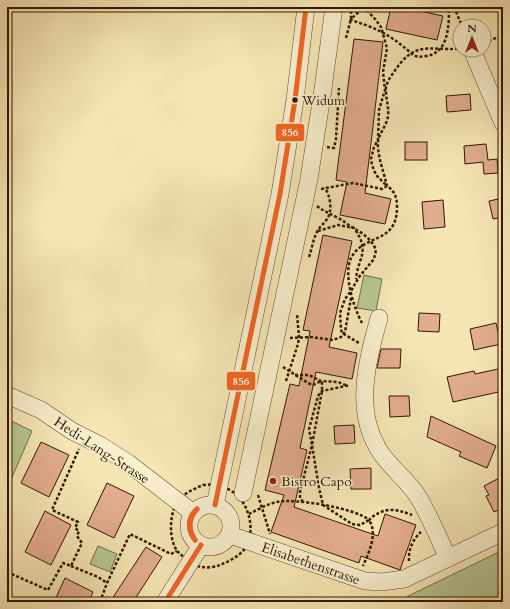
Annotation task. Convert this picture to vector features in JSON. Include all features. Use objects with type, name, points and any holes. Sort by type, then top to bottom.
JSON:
[{"type":"street","points":[[215,505],[280,194],[289,142],[306,7]]},
{"type":"street","points":[[250,491],[276,339],[307,189],[340,12]]},
{"type":"street","points":[[475,58],[503,123]]},
{"type":"street","points":[[289,142],[315,145]]},
{"type":"street","points":[[379,318],[367,341],[367,369],[359,389],[367,418],[375,443],[387,461],[416,494],[448,558]]},
{"type":"street","name":"Hedi-Lang-Strasse","points":[[7,395],[41,410],[72,431],[100,445],[128,463],[193,513]]},
{"type":"street","points":[[207,504],[215,505],[228,513],[232,528],[230,535],[225,542],[218,546],[209,547],[201,545],[195,541],[190,534],[190,519],[193,513],[199,508],[207,504]]},
{"type":"street","name":"Elisabethenstrasse","points":[[230,535],[365,582],[382,582],[404,580],[503,532]]},
{"type":"street","points":[[165,602],[201,545]]},
{"type":"path","points":[[276,339],[311,337],[333,340],[344,334],[351,298],[349,277],[351,259],[362,247],[387,233],[394,225],[397,210],[396,197],[392,189],[376,175],[372,165],[372,154],[386,124],[388,115],[383,72],[387,48],[384,34],[376,19],[364,7],[350,20]]},
{"type":"path","points":[[340,12],[350,20],[368,26],[384,34],[404,46],[416,56],[428,56],[434,54],[443,46],[450,7]]},
{"type":"path","points":[[454,7],[459,18]]},
{"type":"path","points":[[492,40],[503,35]]},
{"type":"path","points":[[387,186],[381,162],[378,140],[379,110],[391,76],[399,64],[411,53],[423,48],[452,49]]},
{"type":"path","points":[[307,189],[311,191],[353,183],[382,189],[387,186]]},
{"type":"path","points":[[307,189],[326,188]]},
{"type":"path","points":[[309,243],[328,219],[330,201],[326,188]]},
{"type":"path","points":[[307,189],[322,210],[345,221],[364,233],[376,250],[374,259],[356,281],[345,299],[340,313],[341,329],[344,334],[367,341],[370,336],[351,298]]},
{"type":"path","points":[[317,231],[338,224],[354,228],[358,234],[362,247],[362,257],[356,275],[356,281]]},
{"type":"path","points":[[286,381],[299,337]]},
{"type":"path","points":[[279,364],[308,384],[313,385],[321,381]]},
{"type":"path","points":[[295,375],[309,375],[321,381],[338,382],[359,389]]},
{"type":"path","points":[[303,502],[300,498],[300,492],[312,445],[322,391],[321,381]]},
{"type":"path","points":[[359,389],[349,386],[322,391],[318,396],[309,429],[323,505],[352,524],[360,525],[384,510],[391,510],[416,516]]},
{"type":"path","points":[[71,566],[82,543],[77,536],[79,531],[75,528],[78,522],[52,510],[80,447]]},
{"type":"path","points":[[250,491],[262,508],[273,543],[271,549]]},
{"type":"path","points":[[249,514],[277,501],[303,502],[323,505],[362,515],[369,520],[373,532],[370,546],[358,579]]},
{"type":"path","points":[[414,574],[408,560],[410,548],[414,540],[424,529],[426,534]]},
{"type":"path","points":[[100,602],[107,583],[130,534],[171,554],[177,551]]},
{"type":"path","points":[[7,572],[48,590],[63,564],[98,577],[107,583]]},
{"type":"green space","points":[[364,275],[382,279],[376,311],[357,308]]},
{"type":"green space","points":[[7,419],[32,431],[7,489]]},
{"type":"green space","points":[[98,546],[117,554],[110,572],[90,564]]},
{"type":"green space","points":[[503,550],[503,602],[396,602]]},
{"type":"building","points":[[391,7],[402,7],[443,16],[437,40],[386,29]]},
{"type":"building","points":[[354,39],[383,42],[365,193],[391,199],[385,224],[340,215],[347,182],[336,180]]},
{"type":"building","points":[[470,94],[471,110],[447,112],[446,96]]},
{"type":"building","points":[[405,142],[427,142],[427,160],[405,160]]},
{"type":"building","points":[[486,144],[488,160],[497,159],[498,173],[484,174],[483,162],[465,164],[464,146]]},
{"type":"building","points":[[503,198],[503,217],[493,219],[489,201]]},
{"type":"building","points":[[443,200],[445,227],[424,229],[422,202]]},
{"type":"building","points":[[323,235],[352,241],[329,347],[357,353],[352,379],[316,372],[300,448],[307,450],[294,507],[378,536],[385,514],[416,525],[400,570],[361,556],[359,563],[271,532],[284,495],[265,490],[290,384],[299,386],[310,331],[303,330]]},
{"type":"building","points":[[419,313],[440,314],[439,332],[418,331]]},
{"type":"building","points":[[496,323],[501,344],[474,350],[470,329]]},
{"type":"building","points":[[381,349],[401,349],[400,368],[377,368]]},
{"type":"building","points":[[503,368],[503,391],[453,402],[447,377],[474,371],[475,374]]},
{"type":"building","points":[[389,396],[409,396],[410,416],[390,417]]},
{"type":"building","points":[[431,416],[496,446],[487,468],[459,456],[461,452],[427,437]]},
{"type":"building","points":[[354,425],[355,443],[335,444],[334,426]]},
{"type":"building","points":[[41,442],[69,455],[49,497],[21,483]]},
{"type":"building","points":[[371,468],[371,489],[351,489],[350,469]]},
{"type":"building","points":[[503,476],[503,508],[494,512],[486,496],[489,495],[484,486]]},
{"type":"building","points":[[107,483],[134,496],[114,538],[87,525]]},
{"type":"building","points":[[45,511],[71,525],[51,565],[25,552]]},
{"type":"building","points":[[146,547],[162,557],[133,602],[110,602]]},
{"type":"building","points":[[65,578],[93,592],[88,602],[54,602]]},
{"type":"transit line","name":"856","points":[[215,505],[280,194],[295,100],[306,7]]},
{"type":"transit line","name":"856","points":[[195,540],[192,536],[189,524],[191,516],[197,509]]},
{"type":"transit line","name":"856","points":[[195,540],[191,532],[190,524],[197,509]]},
{"type":"transit line","name":"856","points":[[165,602],[201,545]]},
{"type":"place","name":"Widum","points":[[295,100]]},
{"type":"place","name":"Bistro Capo","points":[[273,481]]}]
